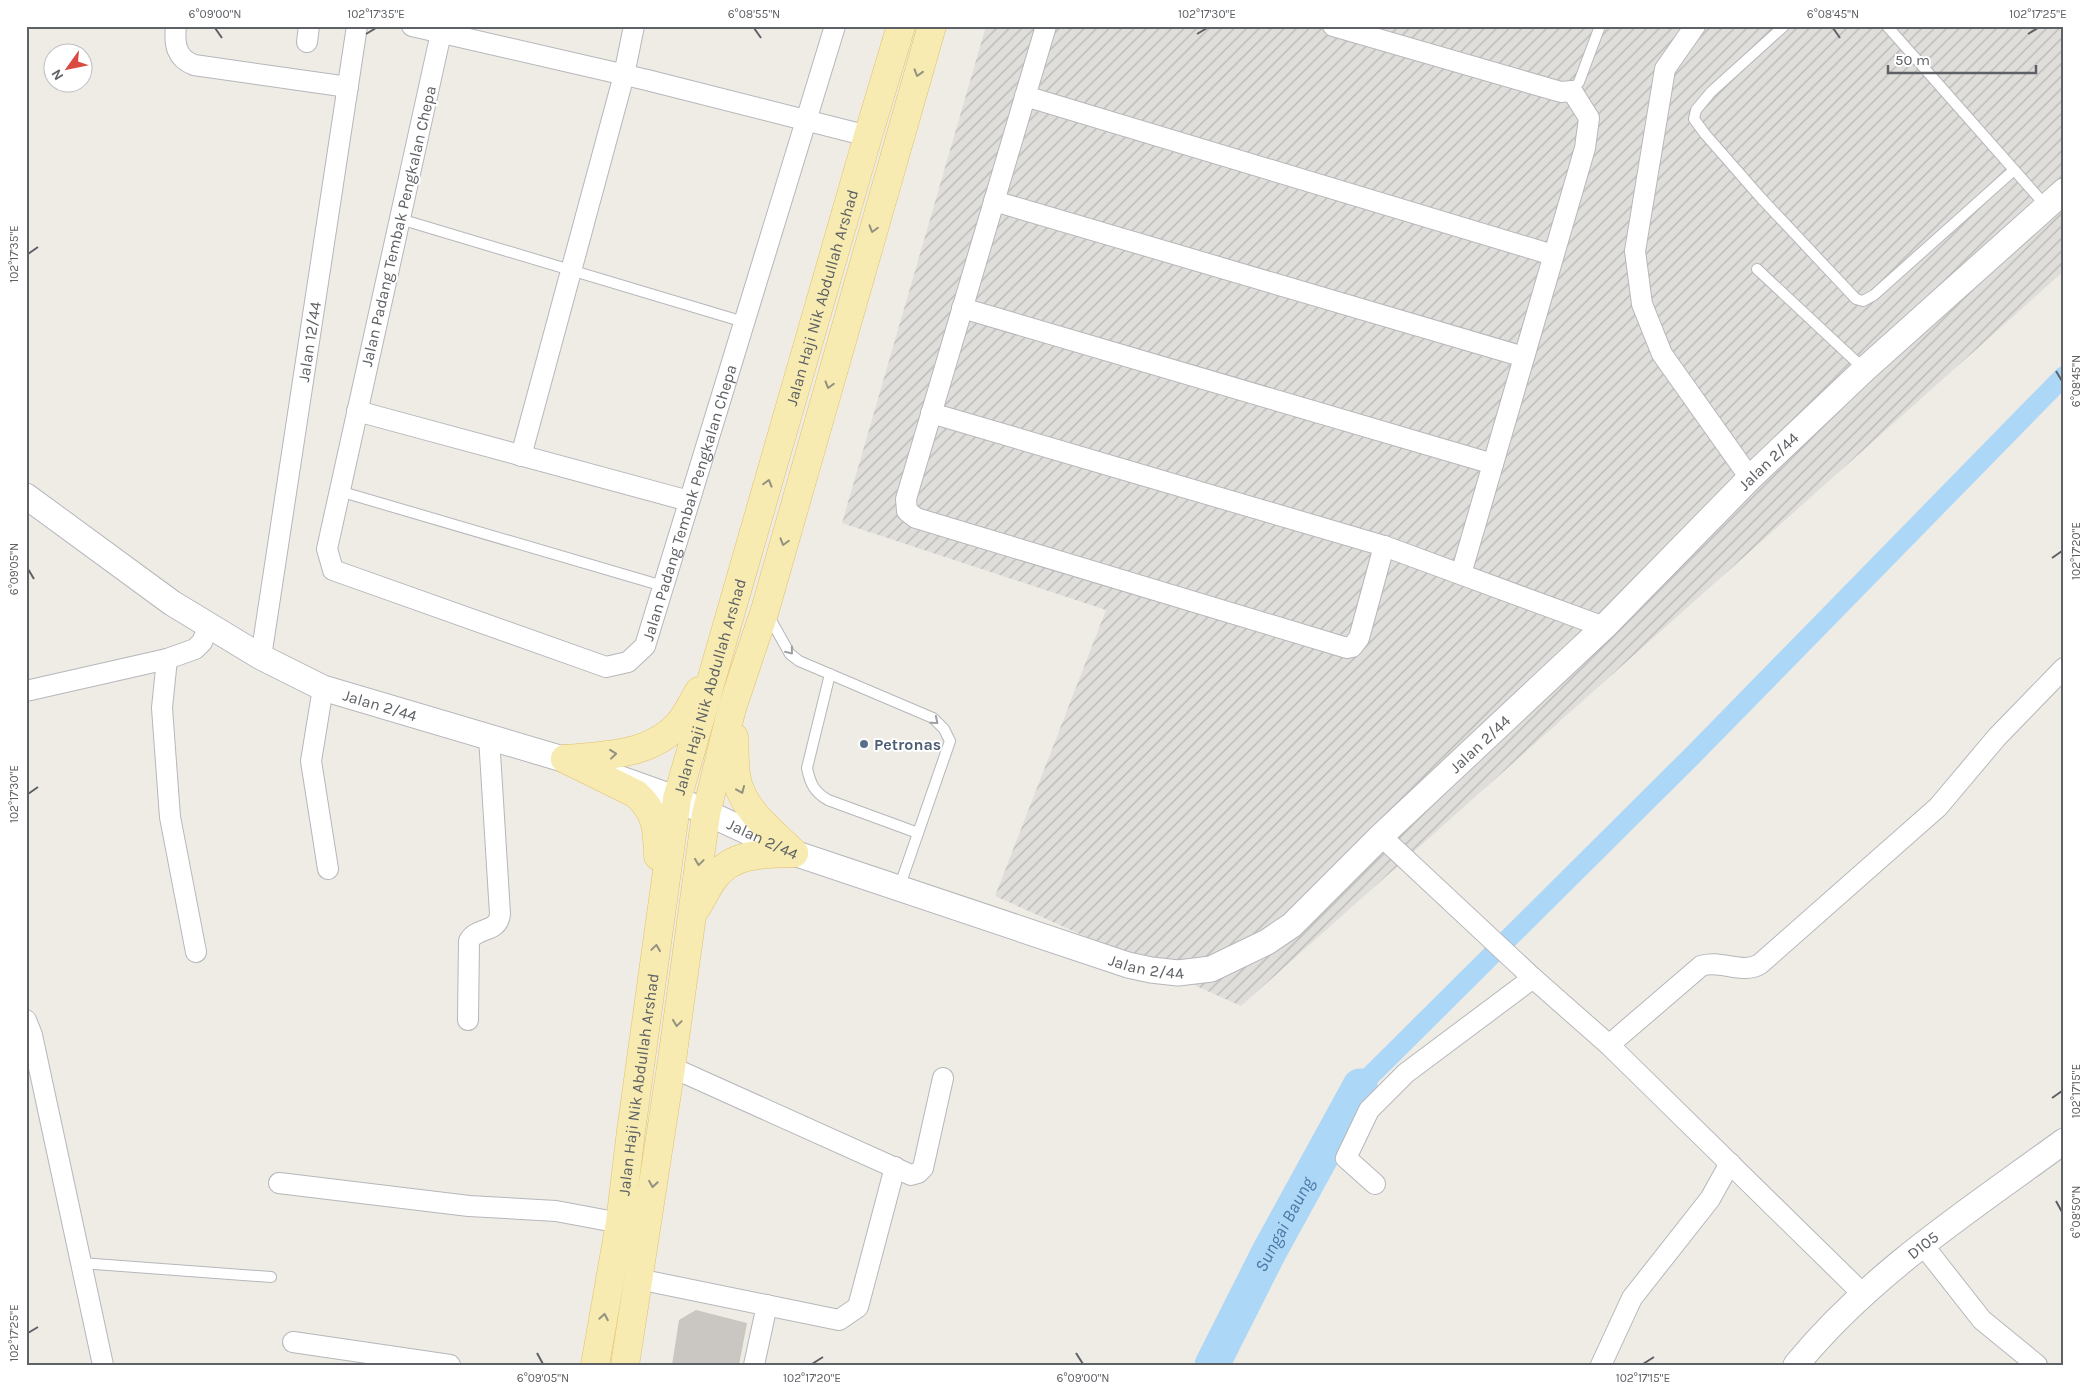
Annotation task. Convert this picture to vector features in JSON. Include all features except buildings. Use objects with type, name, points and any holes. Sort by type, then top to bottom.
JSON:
[{"type":"main road","name":"Jalan Haji Nik Abdullah Arshad","points":[[595,1365],[620,1222],[677,799],[868,136],[902,26]]},
{"type":"main road","name":"Jalan Haji Nik Abdullah Arshad","points":[[626,1365],[671,1067],[706,814],[732,708],[765,610],[932,26]]},
{"type":"main road","points":[[565,759],[631,752],[664,736],[680,722],[716,662]]},
{"type":"main road","points":[[732,708],[737,780],[742,795],[758,819],[794,853]]},
{"type":"main road","points":[[565,759],[636,794],[646,802],[653,814],[657,828],[661,915]]},
{"type":"main road","points":[[692,916],[715,877],[736,860],[750,856],[794,853]]},
{"type":"street","points":[[176,26],[176,48],[185,62],[194,65],[348,87]]},
{"type":"street","name":"Jalan 12/44","points":[[261,657],[357,26]]},
{"type":"street","points":[[412,26],[624,75],[868,136]]},
{"type":"street","points":[[521,456],[624,75],[634,26]]},
{"type":"street","name":"Jalan Padang Tembak Pengkalan Chepa","points":[[441,33],[327,549],[333,570],[606,667],[628,662],[645,646],[835,26]]},
{"type":"street","points":[[1046,26],[906,500],[906,505],[911,515],[1341,648],[1352,646],[1360,638],[1384,546]]},
{"type":"street","points":[[1332,26],[1561,92],[1572,91],[1587,114],[1589,126],[1585,148],[1461,574]]},
{"type":"street","points":[[1695,26],[1665,70],[1635,251],[1642,304],[1662,354],[1750,478]]},
{"type":"street","points":[[1025,96],[1554,255]]},
{"type":"street","name":"Jalan 2/44","points":[[26,496],[172,604],[261,657],[323,688],[565,759],[677,799],[794,853],[1128,965],[1178,973],[1211,969],[1267,942],[1292,925],[1381,836],[1604,627],[1750,478],[1865,369],[2055,199]]},
{"type":"street","points":[[994,201],[1524,357]]},
{"type":"street","points":[[962,308],[1493,464]]},
{"type":"street","points":[[357,411],[689,501]]},
{"type":"street","points":[[931,413],[1384,546],[1604,627]]},
{"type":"street","points":[[26,691],[167,659],[195,649],[202,642],[209,626]]},
{"type":"street","points":[[167,659],[162,708],[170,817],[196,952]]},
{"type":"street","points":[[1610,1045],[1701,966],[1709,964],[1749,968],[1760,964],[1938,807],[1997,737],[2064,668]]},
{"type":"street","points":[[323,688],[311,761],[328,870]]},
{"type":"street","points":[[468,1020],[469,941],[475,933],[494,927],[500,914],[489,736]]},
{"type":"street","points":[[1381,836],[1533,978],[1610,1045],[1863,1294]]},
{"type":"street","points":[[1374,1184],[1346,1158],[1369,1110],[1406,1073],[1533,978]]},
{"type":"street","points":[[26,1020],[32,1036],[102,1365]]},
{"type":"street","points":[[671,1067],[911,1175],[918,1173],[923,1168],[943,1078]]},
{"type":"street","name":"D105","points":[[1796,1365],[1814,1342],[1863,1294],[1923,1245],[2064,1141]]},
{"type":"street","points":[[1601,1365],[1632,1298],[1710,1198],[1730,1163]]},
{"type":"street","points":[[638,1279],[839,1320],[858,1307],[895,1167]]},
{"type":"street","points":[[279,1183],[469,1206],[556,1211],[620,1222]]},
{"type":"street","points":[[1923,1245],[1982,1320],[2037,1365]]},
{"type":"street","points":[[754,1365],[767,1305]]},
{"type":"street","points":[[293,1342],[450,1365]]},
{"type":"lane","points":[[1784,26],[1711,92],[1696,110],[1694,119],[1761,198],[1856,300],[1863,302],[1874,295],[2014,170]]},
{"type":"lane","points":[[1887,26],[2014,170],[2055,199]]},
{"type":"lane","points":[[1572,91],[1579,82],[1597,27]]},
{"type":"lane","points":[[400,219],[744,322]]},
{"type":"lane","points":[[1757,270],[1865,369]]},
{"type":"lane","points":[[340,491],[663,586]]},
{"type":"lane","points":[[765,610],[790,654],[800,661],[933,718],[944,729],[950,741],[899,888]]},
{"type":"lane","points":[[830,674],[807,768],[810,782],[818,794],[828,800],[918,833]]},
{"type":"lane","points":[[81,1262],[272,1277]]},
{"type":"shaded area","points":[[986,26],[2064,26],[2064,271],[1241,1006],[995,896],[1106,610],[842,523]]},
{"type":"waterway","points":[[1360,1086],[1694,754],[2064,376]]},
{"type":"waterway","name":"Sungai Baung","points":[[1212,1365],[1269,1252],[1360,1086]]},
{"type":"place","name":"Petronas","points":[[864,744]]}]
